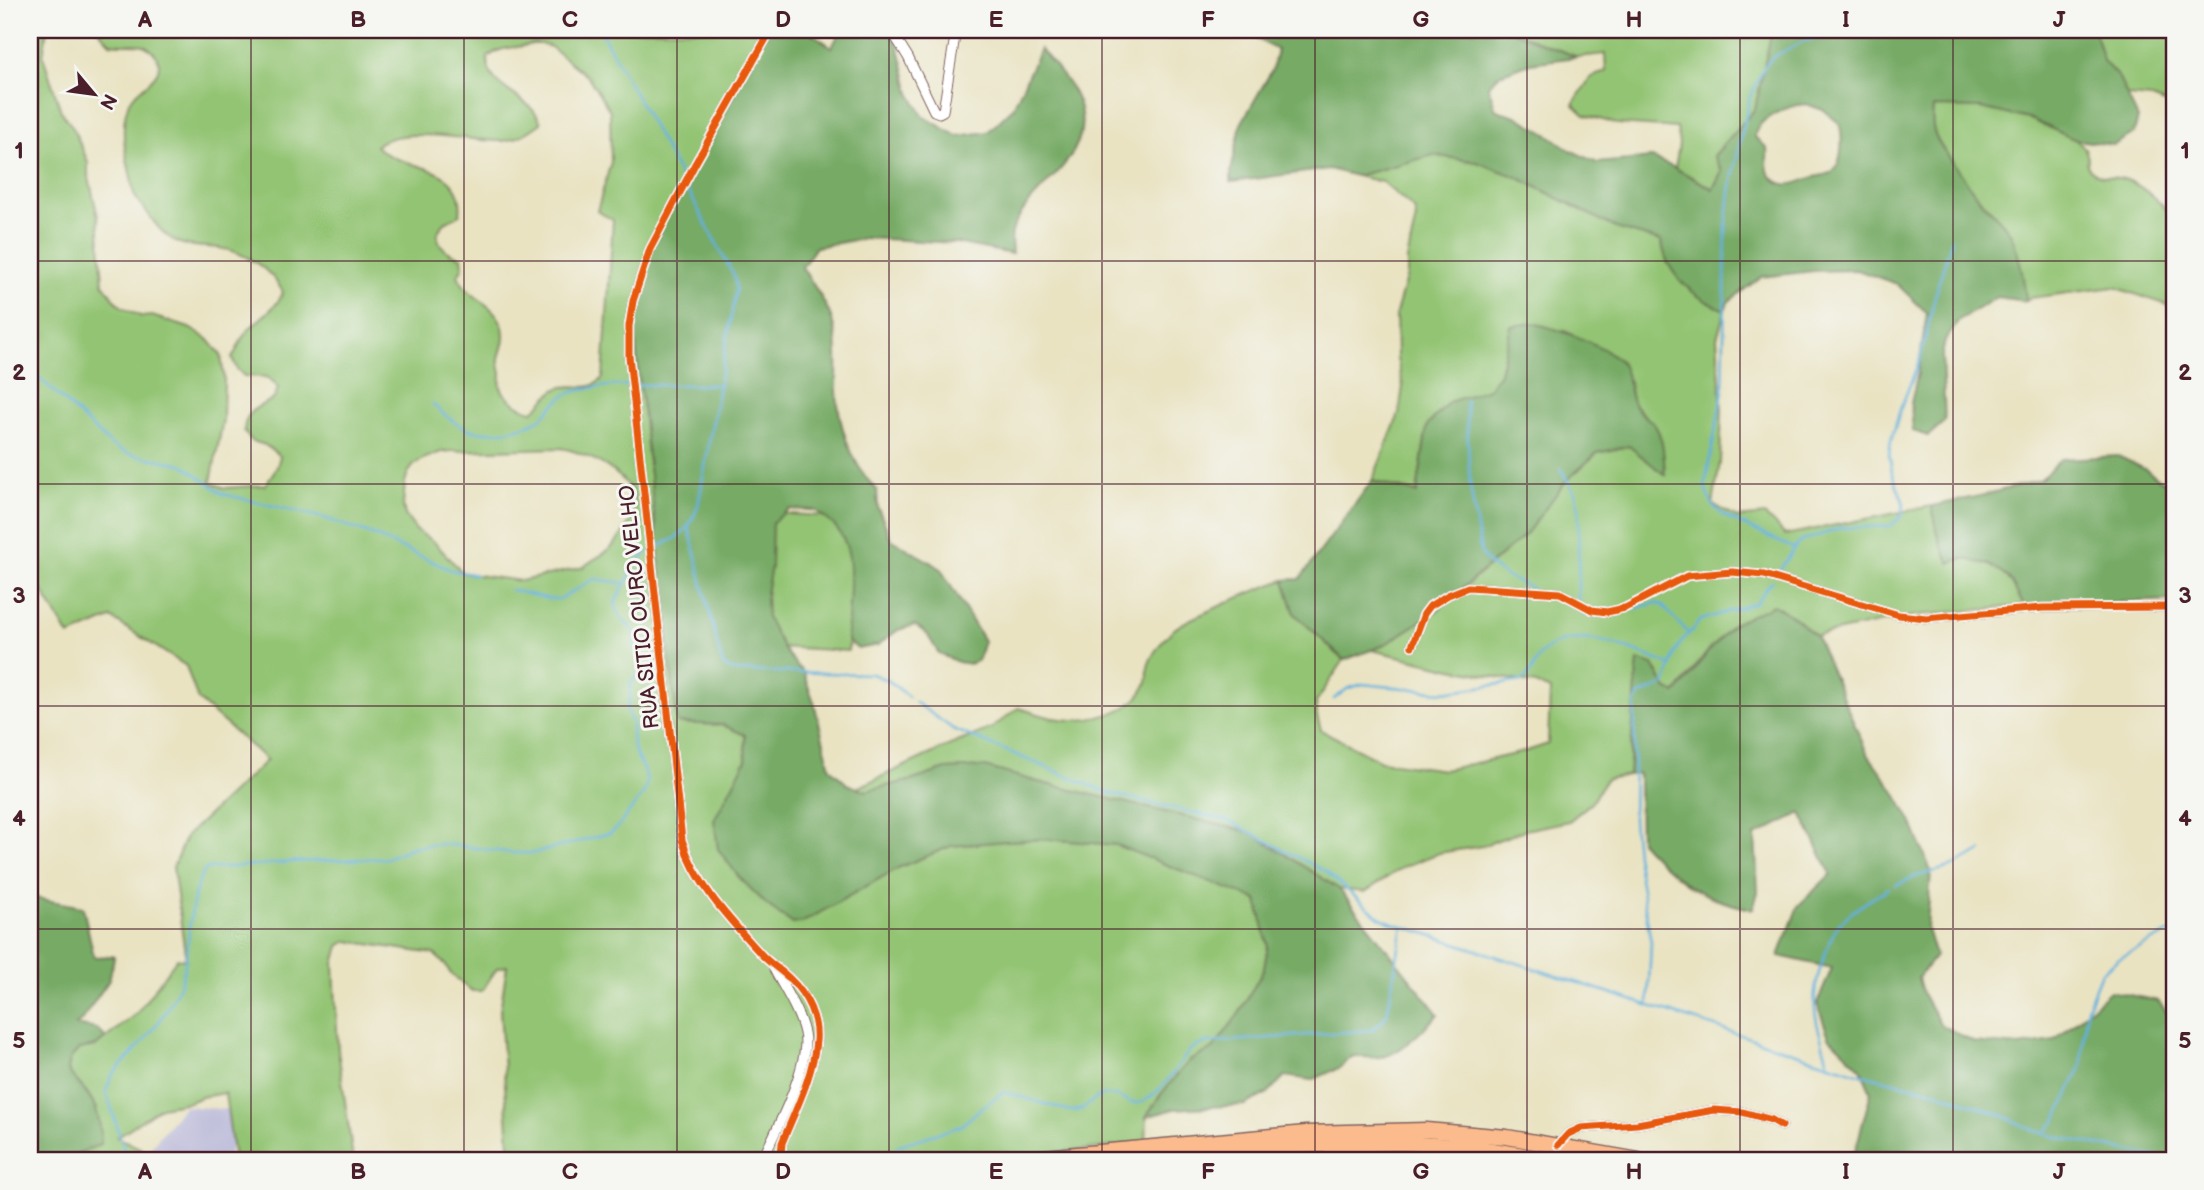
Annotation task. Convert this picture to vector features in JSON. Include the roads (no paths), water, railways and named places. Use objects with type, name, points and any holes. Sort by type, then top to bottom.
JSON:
[{"type":"main road","points":[[1012,1160],[1348,1130],[1466,1132],[1639,1160]]},
{"type":"main road","points":[[1165,1160],[1296,1146],[1402,1143],[1473,1147],[1555,1160]]},
{"type":"street","name":"RUA SITIO OURO VELHO","points":[[771,30],[660,228],[641,273],[633,301],[629,326],[629,356],[682,841],[700,884],[771,964],[790,978],[806,997],[815,1020],[816,1041],[810,1069],[782,1143],[783,1160]]},
{"type":"street","points":[[891,30],[908,57],[934,111],[939,113],[943,111],[956,30]]},
{"type":"street","points":[[1412,646],[1424,614],[1430,606],[1468,587],[1560,593],[1592,610],[1606,612],[1625,607],[1687,576],[1732,572],[1764,575],[1899,615],[1926,618],[2043,608],[2174,607]]},
{"type":"street","name":"RUA SITIO OURO VELHO","points":[[762,1160],[792,1091],[805,1044],[797,1014],[771,964]]},
{"type":"street","points":[[1559,1145],[1568,1134],[1581,1128],[1637,1124],[1714,1110],[1742,1112],[1772,1120],[1782,1126]]},
{"type":"waterway","points":[[600,30],[683,181]]},
{"type":"waterway","points":[[1795,549],[1724,516],[1711,502],[1705,484],[1723,391],[1726,228],[1731,184],[1750,97],[1764,67],[1772,58],[1804,41],[1873,30]]},
{"type":"waterway","points":[[2165,30],[2174,34]]},
{"type":"waterway","points":[[655,548],[682,533],[691,522],[698,506],[736,289],[734,276],[686,187]]},
{"type":"waterway","points":[[1776,575],[1798,544],[1804,540],[1841,528],[1890,526],[1902,516],[1904,504],[1892,472],[1889,454],[1891,441],[1920,359],[1952,239]]},
{"type":"waterway","points":[[30,369],[111,445],[129,454],[182,464],[223,494],[324,518],[373,535],[451,570],[476,575]]},
{"type":"waterway","points":[[433,405],[463,427],[495,432],[516,429],[534,422],[570,393],[591,388],[629,385]]},
{"type":"waterway","points":[[636,385],[720,385]]},
{"type":"waterway","points":[[1466,401],[1470,485],[1481,553],[1497,570],[1532,588]]},
{"type":"waterway","points":[[1560,468],[1575,493],[1579,508],[1578,600]]},
{"type":"waterway","points":[[689,528],[722,663],[728,669],[872,674],[889,681],[909,697]]},
{"type":"waterway","points":[[124,1160],[124,1149],[106,1091],[112,1075],[159,1022],[180,984],[195,892],[206,869],[387,858],[412,847],[438,844],[512,853],[535,853],[611,833],[616,829],[644,793],[647,782],[633,748],[632,722],[627,710],[630,685],[644,667],[634,646],[634,631],[619,616],[615,603],[636,563],[648,552]]},
{"type":"waterway","points":[[511,590],[560,599],[594,579],[623,583]]},
{"type":"waterway","points":[[1648,1004],[1651,942],[1636,855],[1633,820],[1635,703],[1639,695],[1665,685],[1675,653],[1701,620],[1755,603],[1772,581]]},
{"type":"waterway","points":[[1550,596],[1564,599]]},
{"type":"waterway","points":[[1632,609],[1656,603],[1662,605],[1689,634]]},
{"type":"waterway","points":[[1579,607],[1583,615],[1598,615]]},
{"type":"waterway","points":[[1334,699],[1347,689],[1362,684],[1443,692],[1522,681],[1529,675],[1543,652],[1557,643],[1573,640],[1607,642],[1672,666]]},
{"type":"waterway","points":[[915,702],[953,729],[1109,793],[1229,821],[1326,872],[1379,917],[1390,922],[1861,1074],[1937,1092],[1999,1114],[2033,1130],[2173,1160]]},
{"type":"waterway","points":[[1896,885],[1951,867],[1982,851]]},
{"type":"waterway","points":[[1828,1062],[1816,1019],[1815,995],[1820,969],[1832,936],[1841,921],[1889,888]]},
{"type":"waterway","points":[[896,1146],[961,1126],[1004,1092],[1070,1111],[1082,1109],[1104,1095],[1113,1095],[1136,1103],[1151,1097],[1191,1049],[1205,1043],[1371,1030],[1382,1022],[1387,1014],[1403,926]]},
{"type":"waterway","points":[[2045,1133],[2056,1120],[2081,1067],[2087,1008],[2101,973],[2118,959],[2174,930]]}]
